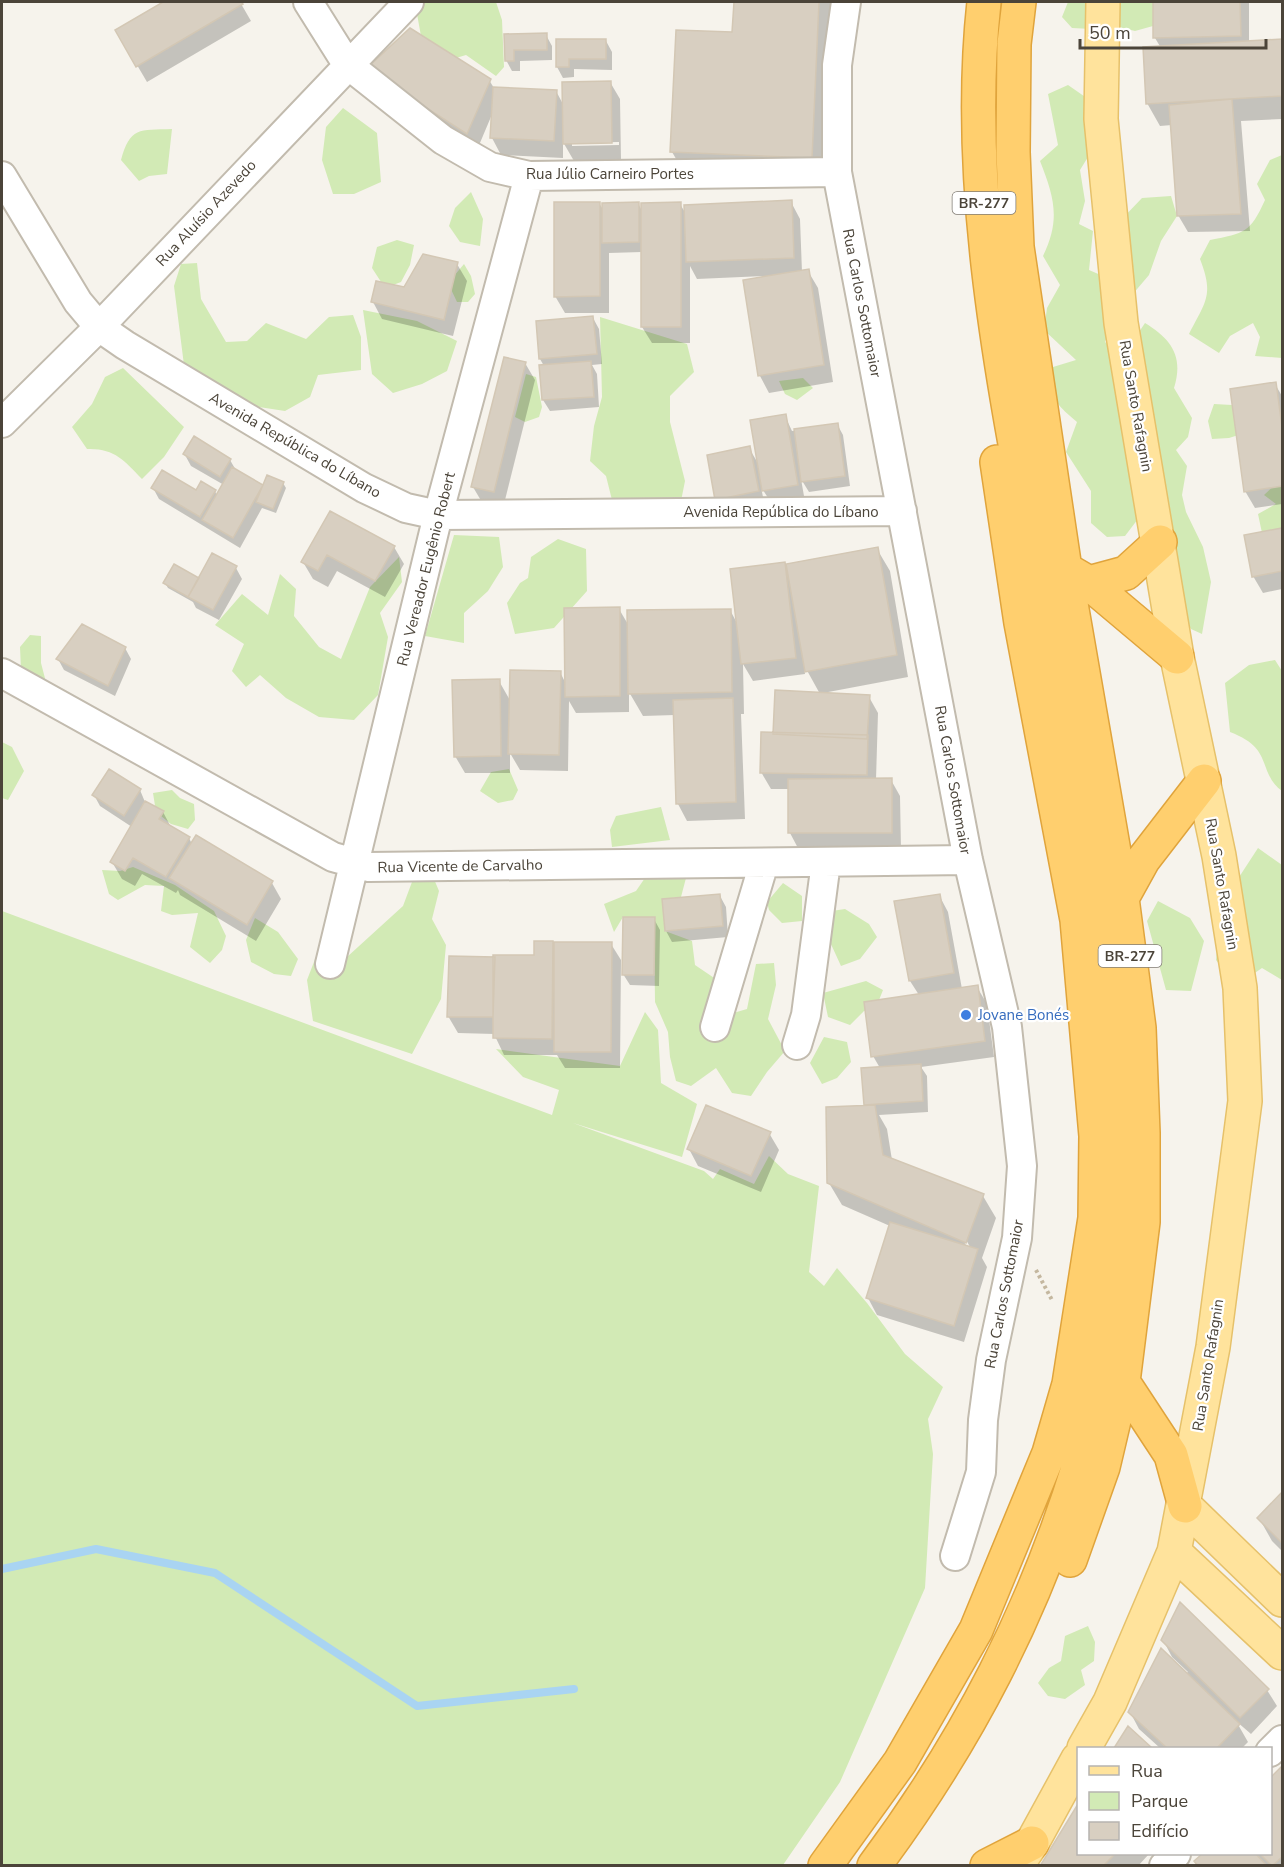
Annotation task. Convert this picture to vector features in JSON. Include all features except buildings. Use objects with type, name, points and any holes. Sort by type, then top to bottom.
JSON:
[{"type":"highway","name":"BR-277","points":[[873,1866],[905,1824],[978,1708],[1015,1636],[1049,1552],[1083,1447],[1110,1308],[1120,1216],[1119,1115],[1114,1038],[1099,915],[1008,404],[986,248],[978,53],[984,2]]},
{"type":"highway","name":"BR-277","points":[[902,1866],[974,1758],[1011,1694],[1069,1562],[1103,1467],[1123,1382],[1143,1222],[1143,1133],[1139,1028],[1077,576],[1017,247],[1013,152],[1014,44],[1019,2]]},
{"type":"highway","points":[[825,1866],[900,1762],[976,1630],[1049,1453],[1070,1384],[1095,1218],[1096,1136],[1077,920],[1021,624],[996,461],[1008,404]]},
{"type":"highway","points":[[1077,576],[1126,573],[1160,542]]},
{"type":"highway","points":[[1077,576],[1177,657]]},
{"type":"highway","points":[[1122,898],[1143,860],[1204,781]]},
{"type":"highway","points":[[1123,1382],[1171,1455],[1185,1506]]},
{"type":"highway","points":[[987,1866],[1024,1854]]},
{"type":"main road","name":"Rua Santo Rafagnin","points":[[1085,1747],[1110,1702],[1174,1552],[1185,1506],[1214,1347],[1245,1101],[1240,988],[1204,781],[1177,657],[1160,542],[1121,323],[1101,119],[1104,2]]},
{"type":"main road","points":[[1185,1506],[1282,1600]]},
{"type":"main road","points":[[1174,1552],[1282,1653]]},
{"type":"main road","points":[[1024,1854],[1077,1761]]},
{"type":"street","name":"Rua Júlio Carneiro Portes","points":[[308,2],[347,64],[443,140],[490,166],[530,176],[837,172]]},
{"type":"street","name":"Rua Aluísio Azevedo","points":[[2,423],[99,327],[347,64],[409,2]]},
{"type":"street","name":"Rua Carlos Sottomaior","points":[[846,2],[837,65],[837,172],[968,861],[1007,1028],[1022,1166],[1017,1238],[991,1360],[983,1420],[981,1472],[955,1556]]},
{"type":"street","name":"Avenida República do Líbano","points":[[2,176],[78,302],[99,327],[125,345],[364,488],[406,508],[438,515],[902,512]]},
{"type":"street","name":"Rua Vereador Eugênio Robert","points":[[330,964],[438,515],[530,176]]},
{"type":"street","name":"Rua Vicente de Carvalho","points":[[2,673],[333,857],[354,865],[369,867],[968,861]]},
{"type":"street","points":[[797,1045],[807,1015],[826,862]]},
{"type":"street","points":[[715,1027],[764,863]]},
{"type":"street","points":[[1164,1866],[1175,1855]]},
{"type":"path","points":[[1017,1238],[1045,1284],[1053,1302]]},
{"type":"green space","points":[[422,2],[496,2],[502,20],[504,67],[496,76],[466,55],[446,61],[423,47],[417,14]]},
{"type":"green space","points":[[1068,2],[1086,2],[1092,9],[1091,29],[1072,28],[1062,17]]},
{"type":"green space","points":[[1115,2],[1153,2],[1153,26],[1135,31],[1119,27]]},
{"type":"green space","points":[[1068,85],[1091,101],[1096,144],[1080,170],[1085,201],[1079,224],[1093,231],[1089,270],[1103,276],[1120,221],[1142,198],[1171,196],[1177,216],[1161,241],[1149,275],[1115,315],[1105,342],[1124,358],[1141,515],[1125,536],[1107,537],[1091,523],[1091,491],[1066,452],[1077,422],[1058,404],[1052,385],[1053,367],[1076,360],[1044,330],[1047,308],[1060,285],[1043,256],[1052,231],[1054,208],[1040,161],[1058,145],[1048,94]]},
{"type":"green space","points":[[343,108],[377,133],[381,182],[354,194],[333,194],[322,160],[326,127]]},
{"type":"green space","points":[[172,129],[167,174],[149,176],[139,181],[121,160],[128,141],[138,132]]},
{"type":"green space","points":[[1282,155],[1282,358],[1255,356],[1260,337],[1253,323],[1230,336],[1219,353],[1189,334],[1206,298],[1207,281],[1200,259],[1210,240],[1239,233],[1255,219],[1265,200],[1257,184],[1270,160]]},
{"type":"green space","points":[[471,192],[483,219],[480,246],[460,242],[449,226],[455,208]]},
{"type":"green space","points":[[397,240],[414,245],[410,265],[401,282],[385,288],[372,268],[377,247]]},
{"type":"green space","points":[[197,263],[201,299],[226,342],[247,341],[266,323],[306,339],[329,317],[353,315],[361,337],[361,370],[318,375],[310,397],[285,411],[215,400],[187,389],[174,286],[181,264]]},
{"type":"green space","points":[[464,264],[471,276],[475,294],[468,302],[457,302],[448,283]]},
{"type":"green space","points":[[363,310],[417,321],[457,341],[447,371],[422,384],[393,393],[372,374]]},
{"type":"green space","points":[[600,317],[687,344],[694,372],[670,396],[670,422],[685,481],[681,501],[613,504],[606,476],[590,461],[594,426],[602,397]]},
{"type":"green space","points":[[1145,323],[1162,335],[1173,350],[1177,367],[1174,388],[1192,418],[1188,437],[1176,450],[1187,466],[1182,495],[1186,512],[1203,547],[1211,582],[1202,634],[1191,629],[1177,608],[1131,344]]},
{"type":"green space","points":[[123,368],[184,427],[164,457],[142,479],[118,456],[96,449],[87,449],[72,427],[92,404],[105,377]]},
{"type":"green space","points":[[526,374],[536,377],[542,407],[539,417],[525,422],[515,417]]},
{"type":"green space","points":[[803,378],[813,388],[797,400],[785,394],[779,381]]},
{"type":"green space","points":[[1214,404],[1232,405],[1248,432],[1229,438],[1212,439],[1208,421]]},
{"type":"green space","points":[[1282,478],[1282,538],[1262,533],[1258,514],[1276,504],[1264,495]]},
{"type":"green space","points":[[454,535],[499,537],[503,567],[488,591],[464,613],[464,643],[425,636]]},
{"type":"green space","points":[[558,539],[586,549],[587,591],[554,628],[515,634],[507,603],[520,583],[528,578],[531,557]]},
{"type":"green space","points":[[399,557],[402,582],[380,613],[388,637],[378,695],[354,720],[319,717],[286,698],[260,675],[246,687],[232,671],[244,644],[215,625],[242,594],[268,615],[280,574],[296,589],[294,616],[319,647],[341,659],[370,587]]},
{"type":"green space","points":[[30,635],[41,636],[41,663],[47,686],[21,670],[20,647]]},
{"type":"green space","points":[[1275,660],[1282,671],[1282,791],[1269,776],[1263,760],[1253,746],[1230,732],[1225,683],[1249,665]]},
{"type":"green space","points":[[2,742],[12,747],[24,771],[8,800],[2,798]]},
{"type":"green space","points":[[509,769],[518,790],[513,800],[498,803],[480,791],[491,772]]},
{"type":"green space","points":[[172,790],[180,798],[194,804],[195,820],[188,829],[171,824],[156,812],[153,793]]},
{"type":"green space","points":[[661,807],[670,840],[612,847],[610,830],[616,816]]},
{"type":"green space","points":[[1258,848],[1282,865],[1282,980],[1262,968],[1236,986],[1216,960],[1221,913],[1230,891]]},
{"type":"green space","points":[[669,865],[686,878],[681,897],[662,899],[665,931],[692,941],[695,965],[726,986],[723,1016],[747,1009],[756,964],[774,963],[776,985],[768,1019],[785,1051],[751,1096],[732,1093],[716,1068],[691,1086],[676,1081],[670,1057],[668,1032],[655,1002],[654,918],[623,917],[614,932],[604,904],[636,891],[647,875]]},
{"type":"green space","points":[[133,867],[175,885],[214,911],[226,936],[222,950],[210,963],[190,947],[198,913],[172,915],[161,911],[164,886],[145,885],[118,900],[109,894],[102,870],[120,871]]},
{"type":"green space","points":[[431,872],[439,891],[432,919],[446,945],[441,999],[412,1054],[313,1021],[307,980],[319,949],[347,957],[403,906],[415,874]]},
{"type":"green space","points":[[783,883],[802,896],[802,921],[782,923],[769,910],[767,902]]},
{"type":"green space","points":[[1158,901],[1190,918],[1204,941],[1191,991],[1166,990],[1147,921]]},
{"type":"green space","points":[[845,909],[869,924],[877,937],[860,959],[841,966],[830,942],[825,912]]},
{"type":"green space","points":[[2,911],[552,1115],[559,1090],[523,1077],[496,1049],[620,1066],[645,1012],[658,1030],[661,1083],[697,1104],[682,1157],[573,1123],[704,1171],[713,1179],[720,1169],[754,1184],[769,1156],[788,1174],[819,1186],[809,1272],[824,1286],[837,1268],[867,1303],[905,1354],[943,1387],[928,1419],[933,1454],[925,1588],[840,1782],[783,1865],[2,1865]]},
{"type":"green space","points":[[255,918],[278,932],[298,959],[291,976],[274,974],[251,962],[246,940]]},
{"type":"green space","points":[[866,981],[883,990],[875,1010],[864,1011],[850,1025],[828,1017],[823,993]]},
{"type":"green space","points":[[824,1037],[847,1042],[851,1062],[837,1078],[822,1084],[810,1063]]},
{"type":"green space","points":[[1088,1626],[1095,1642],[1094,1661],[1081,1670],[1085,1685],[1065,1699],[1048,1696],[1038,1683],[1049,1668],[1061,1661],[1065,1636]]},
{"type":"waterway","points":[[2,1569],[96,1549],[215,1573],[417,1706],[574,1689]]},
{"type":"place","name":"Jovane Bonés","points":[[966,1015]]}]
